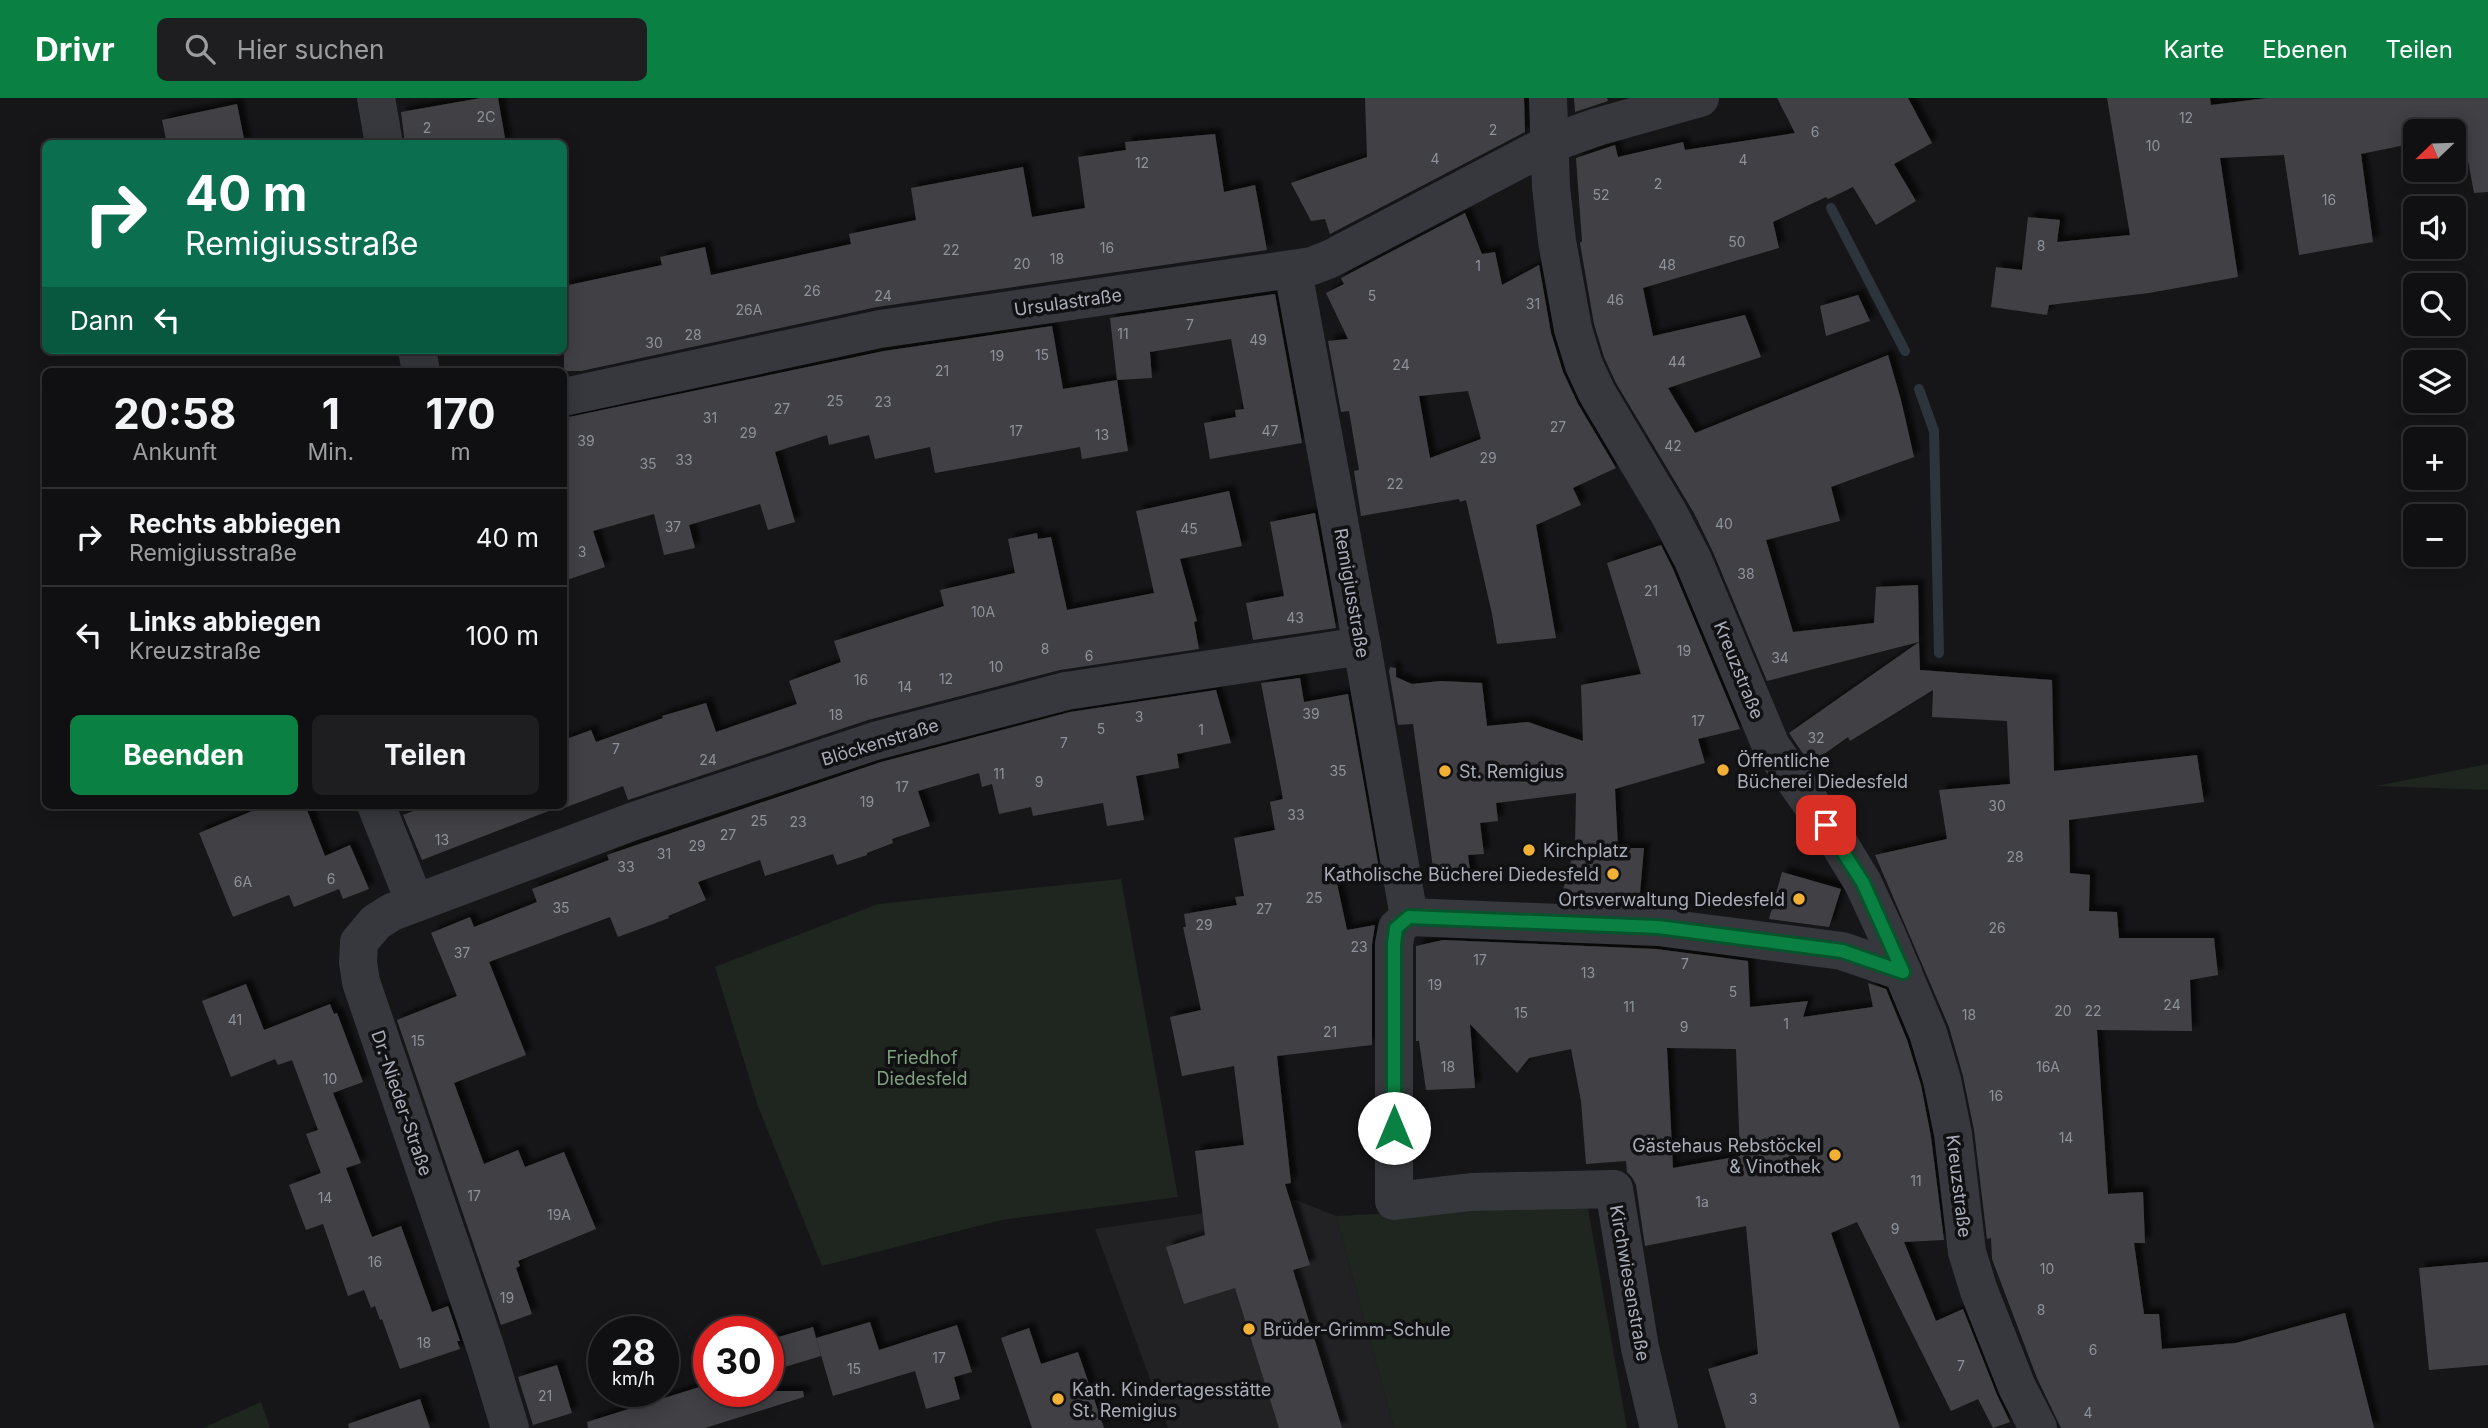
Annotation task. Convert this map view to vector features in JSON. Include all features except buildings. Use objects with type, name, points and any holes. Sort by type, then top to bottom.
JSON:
[{"type":"street","points":[[376,98],[383,140]]},
{"type":"street","name":"Kreuzstraße","points":[[1548,98],[1551,187],[1565,292],[1584,365],[1597,393],[1669,514],[1693,560],[1771,746],[1838,842],[1863,883],[1903,972],[1928,1033],[1942,1080],[1953,1134],[1967,1252],[1993,1330],[2038,1428]]},
{"type":"street","name":"Ursulastraße","points":[[567,396],[880,330],[1293,271],[1330,259],[1549,144],[1597,127],[1700,98]]},
{"type":"street","name":"Remigiusstraße","points":[[1293,271],[1409,917]]},
{"type":"street","name":"Blöckenstraße","points":[[415,903],[634,821],[875,741],[1066,691],[1362,646]]},
{"type":"street","points":[[378,809],[415,903]]},
{"type":"street","name":"Dr.-Nieder-Straße","points":[[415,903],[376,922],[359,942],[361,982],[486,1349],[510,1428]]},
{"type":"street","points":[[1409,917],[1698,931],[1842,951],[1903,972]]},
{"type":"street","name":"Kirchwiesenstraße","points":[[1409,917],[1396,928],[1394,944],[1394,1201],[1471,1192],[1614,1189],[1640,1349],[1659,1428]]},
{"type":"shaded area","name":"Brüder-Grimm-Schule","points":[[1296,1200],[1336,1216],[1394,1428],[1168,1428],[1095,1229]]},
{"type":"green space","points":[[2488,764],[2488,790],[2376,786]]},
{"type":"green space","name":"Friedhof Diedesfeld","points":[[1121,879],[1178,1197],[1001,1220],[822,1266],[758,1106],[715,967],[878,904]]},
{"type":"green space","points":[[1587,1203],[1627,1428],[1394,1428],[1336,1216]]},
{"type":"green space","points":[[261,1402],[270,1428],[203,1428]]},
{"type":"waterway","points":[[1831,208],[1905,351]]},
{"type":"waterway","points":[[1919,389],[1934,431],[1939,653]]},
{"type":"place","name":"Öffentliche Bücherei Diedesfeld","points":[[1723,770]]},
{"type":"place","name":"St. Remigius","points":[[1445,771]]},
{"type":"place","name":"Kirchplatz","points":[[1529,850]]},
{"type":"place","name":"Katholische Bücherei Diedesfeld","points":[[1613,874]]},
{"type":"place","name":"Ortsverwaltung Diedesfeld","points":[[1799,899]]},
{"type":"place","name":"Gästehaus Rebstöckel & Vinothek","points":[[1835,1155]]},
{"type":"place","name":"Brüder-Grimm-Schule","points":[[1249,1329]]},
{"type":"place","name":"Kath. Kindertagesstätte St. Remigius","points":[[1058,1399]]},
{"type":"route","points":[[1394,1128],[1394,944],[1396,928],[1409,917],[1698,931],[1842,951],[1903,972],[1863,883],[1826,825]]}]
